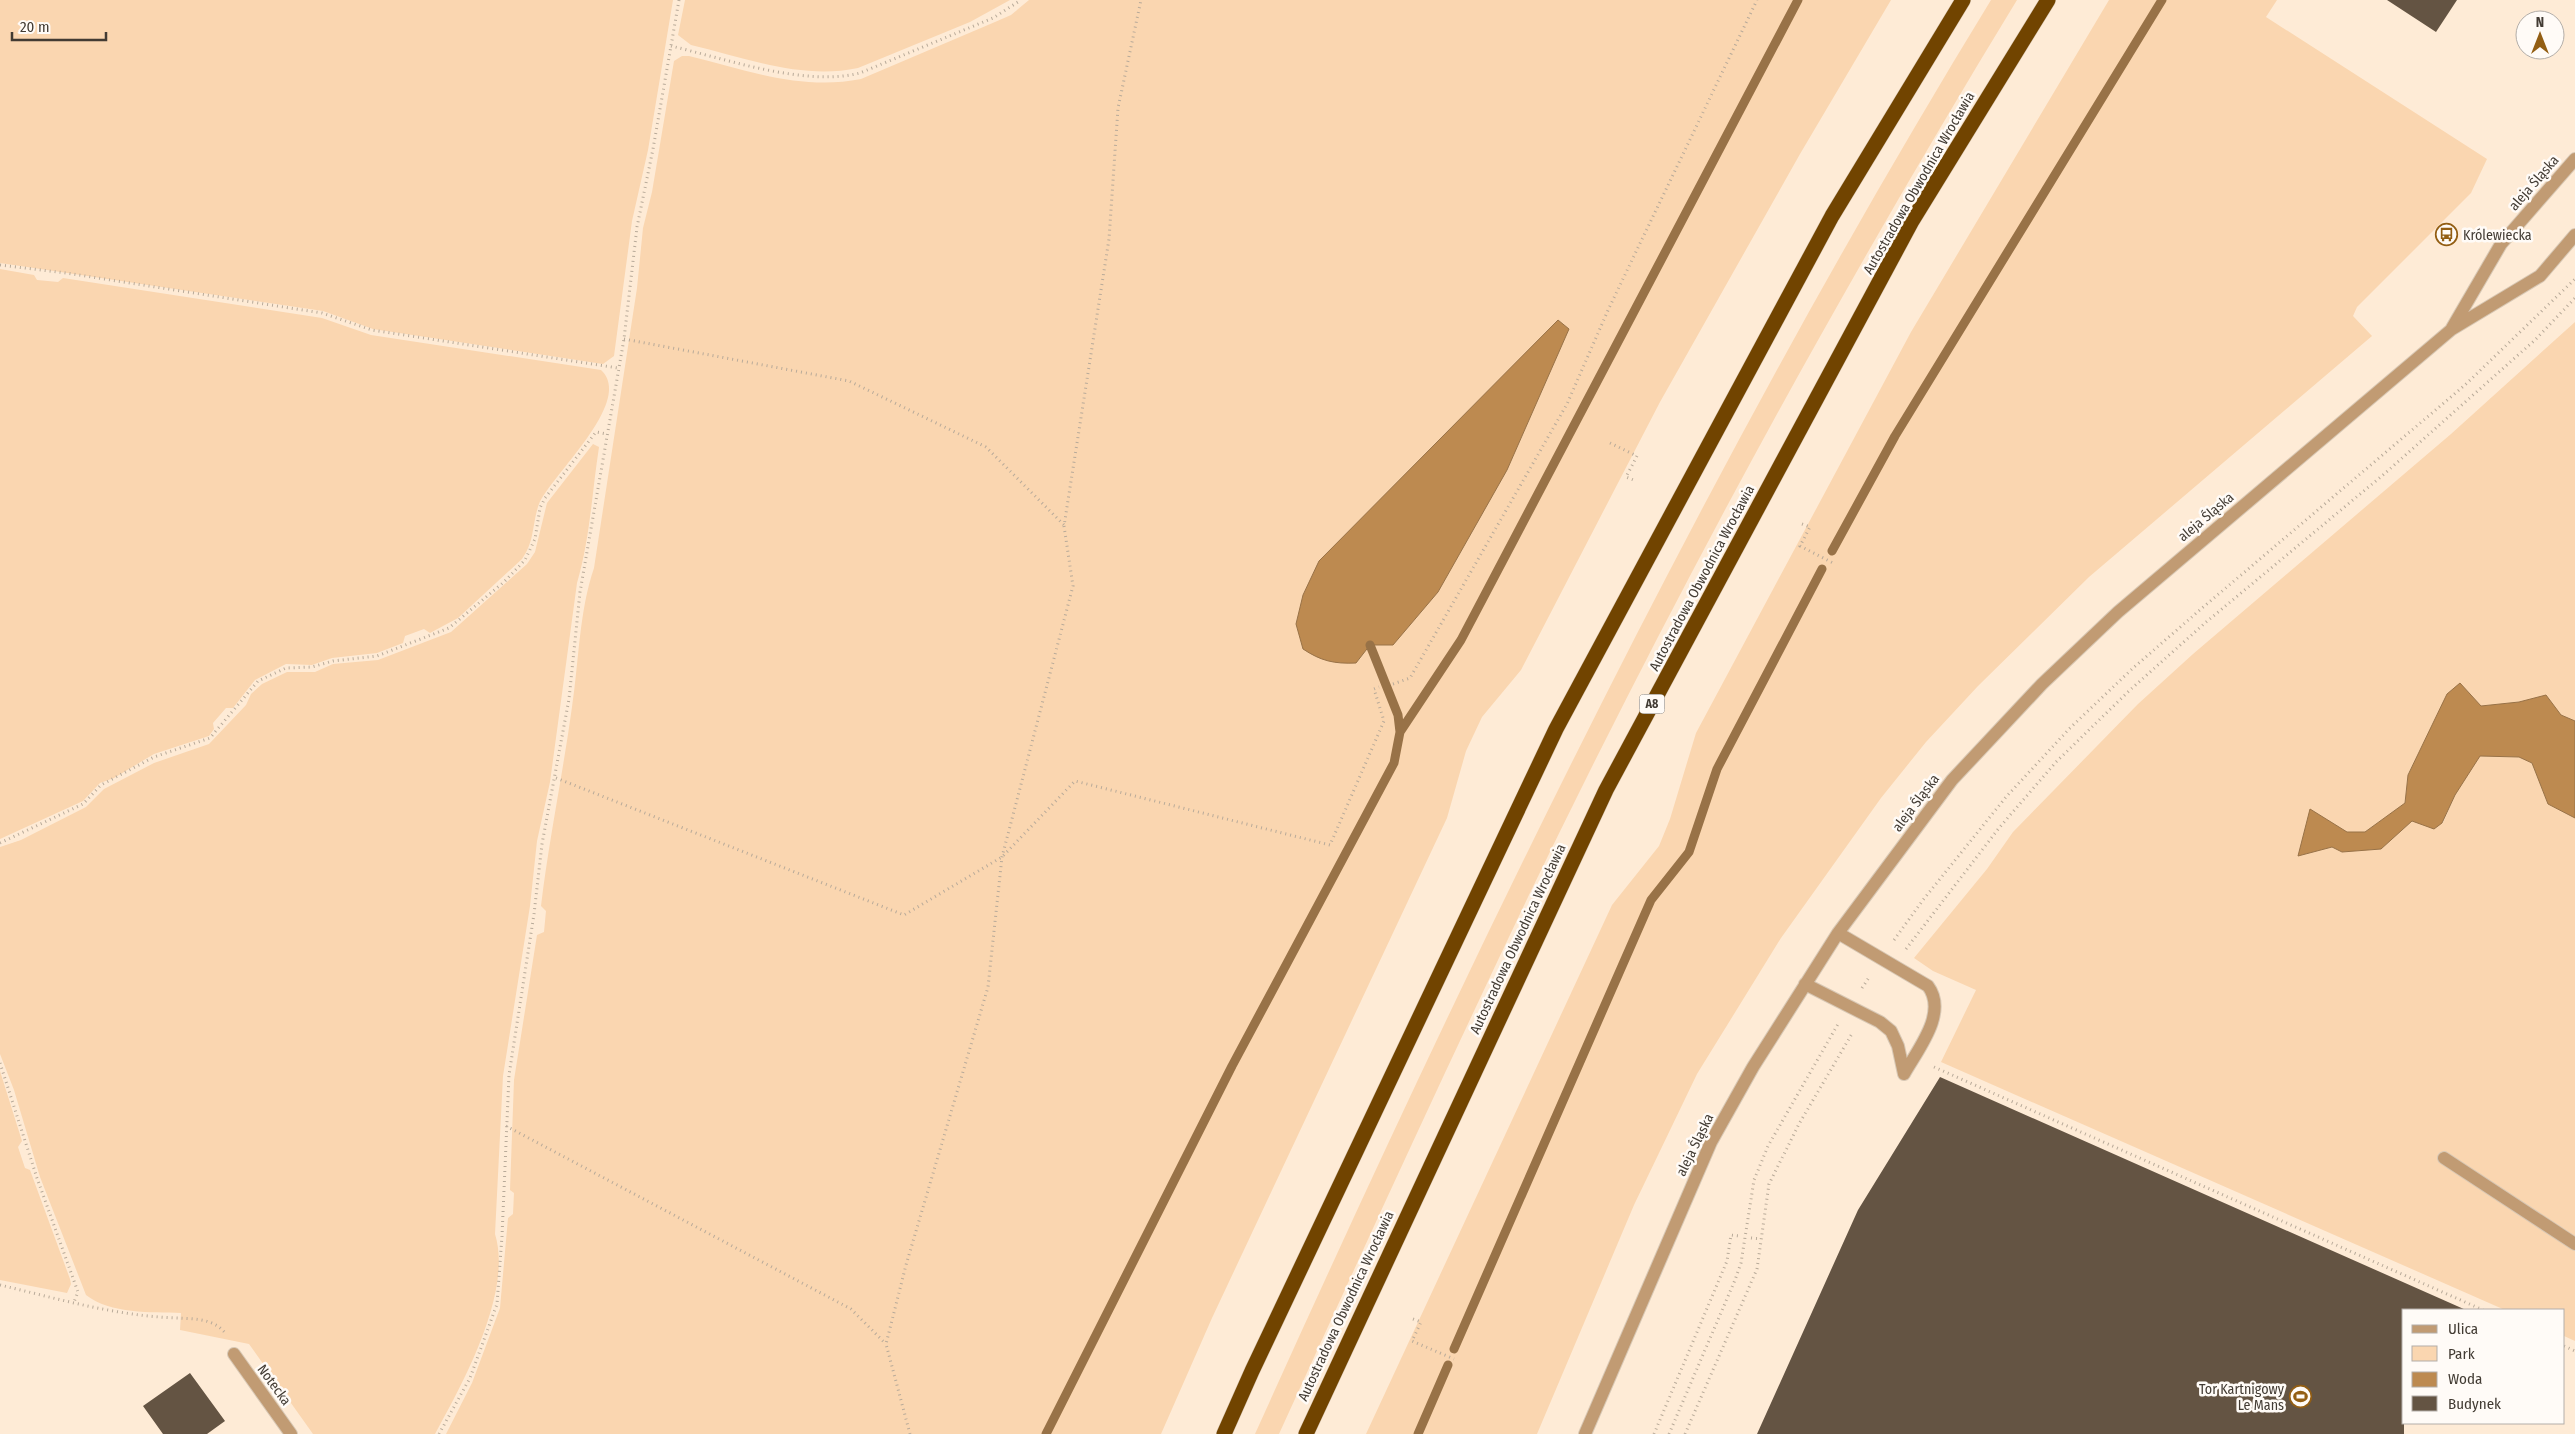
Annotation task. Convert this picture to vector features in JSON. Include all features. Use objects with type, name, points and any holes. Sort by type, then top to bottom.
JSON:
[{"type":"highway","points":[[1224,1434],[1252,1371],[1556,729],[1832,216],[1963,0]]},
{"type":"highway","name":"Autostradowa Obwodnica Wrocławia","points":[[1306,1434],[1606,790],[1912,221],[2048,0]]},
{"type":"street","name":"aleja Śląska","points":[[2452,329],[2501,244],[2575,159]]},
{"type":"street","name":"aleja Śląska","points":[[1585,1434],[1711,1142],[1753,1067],[1838,933],[1952,780],[2042,684],[2118,612],[2452,329],[2540,276],[2575,235]]},
{"type":"street","points":[[1805,984],[1880,1022],[1891,1031],[1898,1046],[1904,1074],[1934,1015],[1934,994],[1928,986],[1838,933]]},
{"type":"street","points":[[2444,1158],[2575,1244]]},
{"type":"street","name":"Notecka","points":[[234,1354],[291,1434]]},
{"type":"path","points":[[439,1434],[470,1378],[497,1304],[509,1075],[534,914],[542,844],[556,778],[569,699],[580,592],[624,339],[638,227],[679,0]]},
{"type":"path","points":[[670,46],[794,75],[840,78],[860,73],[993,18],[1021,0]]},
{"type":"path","points":[[910,1434],[886,1344],[906,1265],[988,987],[1002,857],[1073,586],[1064,526],[1109,239],[1118,108],[1141,0]]},
{"type":"path","points":[[1393,684],[1410,678],[1567,404],[1608,308],[1757,0]]},
{"type":"path","points":[[0,265],[66,273],[322,313],[372,330],[618,368]]},
{"type":"path","points":[[1900,932],[2006,797],[2069,729],[2132,669],[2187,621],[2465,386],[2575,279]]},
{"type":"path","points":[[1906,950],[1999,828],[2056,762],[2130,690],[2205,623],[2383,476],[2535,340],[2575,298]]},
{"type":"path","points":[[624,339],[850,381],[986,447],[1064,526]]},
{"type":"path","points":[[0,843],[83,804],[101,786],[154,757],[210,738],[258,681],[286,668],[312,667],[332,661],[377,656],[449,628],[504,582],[525,560],[533,545],[540,508],[544,498],[596,432],[607,434]]},
{"type":"path","points":[[1610,443],[1637,456],[1626,477],[1636,481]]},
{"type":"path","points":[[1802,524],[1810,528],[1800,546],[1833,563]]},
{"type":"path","points":[[556,778],[904,915],[1002,857],[1075,781],[1330,845],[1384,722],[1374,689],[1379,687]]},
{"type":"path","points":[[1858,994],[1871,975]]},
{"type":"path","points":[[1685,1434],[1757,1269],[1770,1184],[1780,1159],[1855,1027]]},
{"type":"path","points":[[1669,1434],[1741,1263],[1754,1180],[1768,1146],[1835,1028]]},
{"type":"path","points":[[1913,1058],[2481,1309]]},
{"type":"path","points":[[0,1063],[37,1178],[78,1292],[74,1302]]},
{"type":"path","points":[[506,1126],[851,1309],[886,1344]]},
{"type":"path","points":[[1654,1434],[1727,1261],[1730,1235],[1739,1236]]},
{"type":"path","points":[[1750,1238],[1761,1239]]},
{"type":"path","points":[[0,1286],[133,1316],[208,1321],[222,1328],[234,1344],[234,1354]]},
{"type":"path","points":[[1413,1319],[1421,1322],[1412,1342],[1454,1359]]},
{"type":"green space","points":[[0,0],[673,0],[648,150],[632,221],[614,356],[603,364],[373,329],[323,311],[0,263]]},
{"type":"green space","points":[[685,0],[1010,0],[970,22],[858,68],[816,71],[774,66],[691,45],[678,35]]},
{"type":"green space","points":[[1029,0],[1891,0],[1800,154],[1660,402],[1521,670],[1482,717],[1466,751],[1447,818],[1212,1318],[1161,1434],[446,1434],[472,1383],[500,1308],[508,1218],[513,1214],[514,1193],[510,1190],[514,1080],[537,935],[544,932],[546,911],[541,906],[572,707],[582,619],[594,568],[637,288],[643,228],[652,192],[674,61],[682,56],[689,56],[753,73],[796,81],[839,82],[861,79],[1011,15]]},
{"type":"green space","points":[[1991,0],[2017,0],[1951,109],[1824,330],[1701,555],[1642,668],[1584,782],[1496,964],[1279,1434],[1255,1434],[1424,1068],[1600,705],[1693,526],[1789,349],[1888,173]]},
{"type":"green space","points":[[2109,0],[2277,0],[2266,17],[2487,159],[2471,193],[2357,307],[2353,316],[2372,336],[2089,577],[1978,686],[1926,742],[1881,798],[1781,938],[1697,1074],[1634,1205],[1537,1434],[1366,1434],[1612,905],[1659,846],[1670,819],[1696,733],[1911,332]]},
{"type":"green space","points":[[0,269],[34,275],[37,280],[58,282],[63,278],[322,318],[371,335],[601,370],[609,383],[607,400],[587,438],[539,504],[531,539],[522,559],[458,618],[430,633],[424,629],[405,636],[403,643],[377,653],[332,658],[312,665],[286,664],[255,680],[233,708],[226,708],[213,723],[214,729],[209,736],[154,754],[114,778],[100,783],[83,801],[0,839]]},
{"type":"green space","points":[[2575,322],[2575,721],[2561,715],[2546,695],[2519,702],[2481,706],[2460,683],[2436,718],[2408,774],[2405,803],[2365,832],[2347,832],[2298,856],[2332,847],[2342,852],[2381,849],[2412,821],[2443,823],[2455,795],[2479,756],[2519,757],[2532,763],[2548,804],[2575,818],[2575,1341],[2565,1336],[2565,1309],[2503,1309],[1941,1062],[1976,990],[1933,971],[1914,958],[1987,869],[2013,832],[2138,704],[2193,654],[2451,434]]},
{"type":"green space","points":[[593,444],[599,447],[588,532],[577,583],[550,782],[537,841],[530,906],[503,1076],[495,1234],[499,1257],[497,1283],[491,1309],[471,1364],[435,1434],[313,1434],[249,1344],[180,1330],[181,1313],[119,1309],[107,1306],[86,1295],[40,1177],[14,1090],[0,1054],[0,847],[21,840],[86,807],[104,789],[154,763],[209,744],[246,705],[251,694],[262,684],[287,672],[315,672],[333,664],[378,660],[451,632],[527,564],[535,552],[547,503]]},
{"type":"green space","points":[[0,1071],[22,1141],[18,1147],[25,1168],[30,1170],[70,1279],[71,1284],[67,1293],[0,1280]]},
{"type":"water","points":[[1558,320],[1569,329],[1507,470],[1438,592],[1393,645],[1370,645],[1356,663],[1328,661],[1303,649],[1296,624],[1303,595],[1319,561]]},
{"type":"water","points":[[2460,683],[2481,706],[2519,702],[2546,695],[2561,715],[2575,721],[2575,818],[2548,804],[2532,763],[2519,757],[2480,756],[2455,795],[2442,823],[2434,829],[2412,821],[2381,849],[2342,852],[2332,847],[2298,856],[2310,809],[2347,832],[2365,832],[2405,803],[2408,775],[2447,694]]},
{"type":"building","points":[[2387,0],[2457,0],[2436,32]]},
{"type":"building","points":[[1940,1077],[2464,1309],[2402,1309],[2402,1424],[2404,1424],[2404,1434],[1757,1434],[1858,1210]]},
{"type":"building","points":[[190,1373],[225,1421],[207,1434],[163,1434],[143,1406]]},
{"type":"waterway","points":[[1046,1434],[1232,1066],[1394,763],[1400,732],[1461,640],[1798,0]]},
{"type":"waterway","points":[[1832,551],[1895,436],[2162,0]]},
{"type":"waterway","points":[[1454,1349],[1651,900],[1689,852],[1717,769],[1822,569]]},
{"type":"waterway","points":[[1370,645],[1398,715],[1400,732]]},
{"type":"waterway","points":[[1418,1434],[1448,1365]]},
{"type":"place","name":"Królewiecka","points":[[2447,235]]},
{"type":"place","name":"Tor Kartnigowy Le Mans","points":[[2300,1397]]}]
